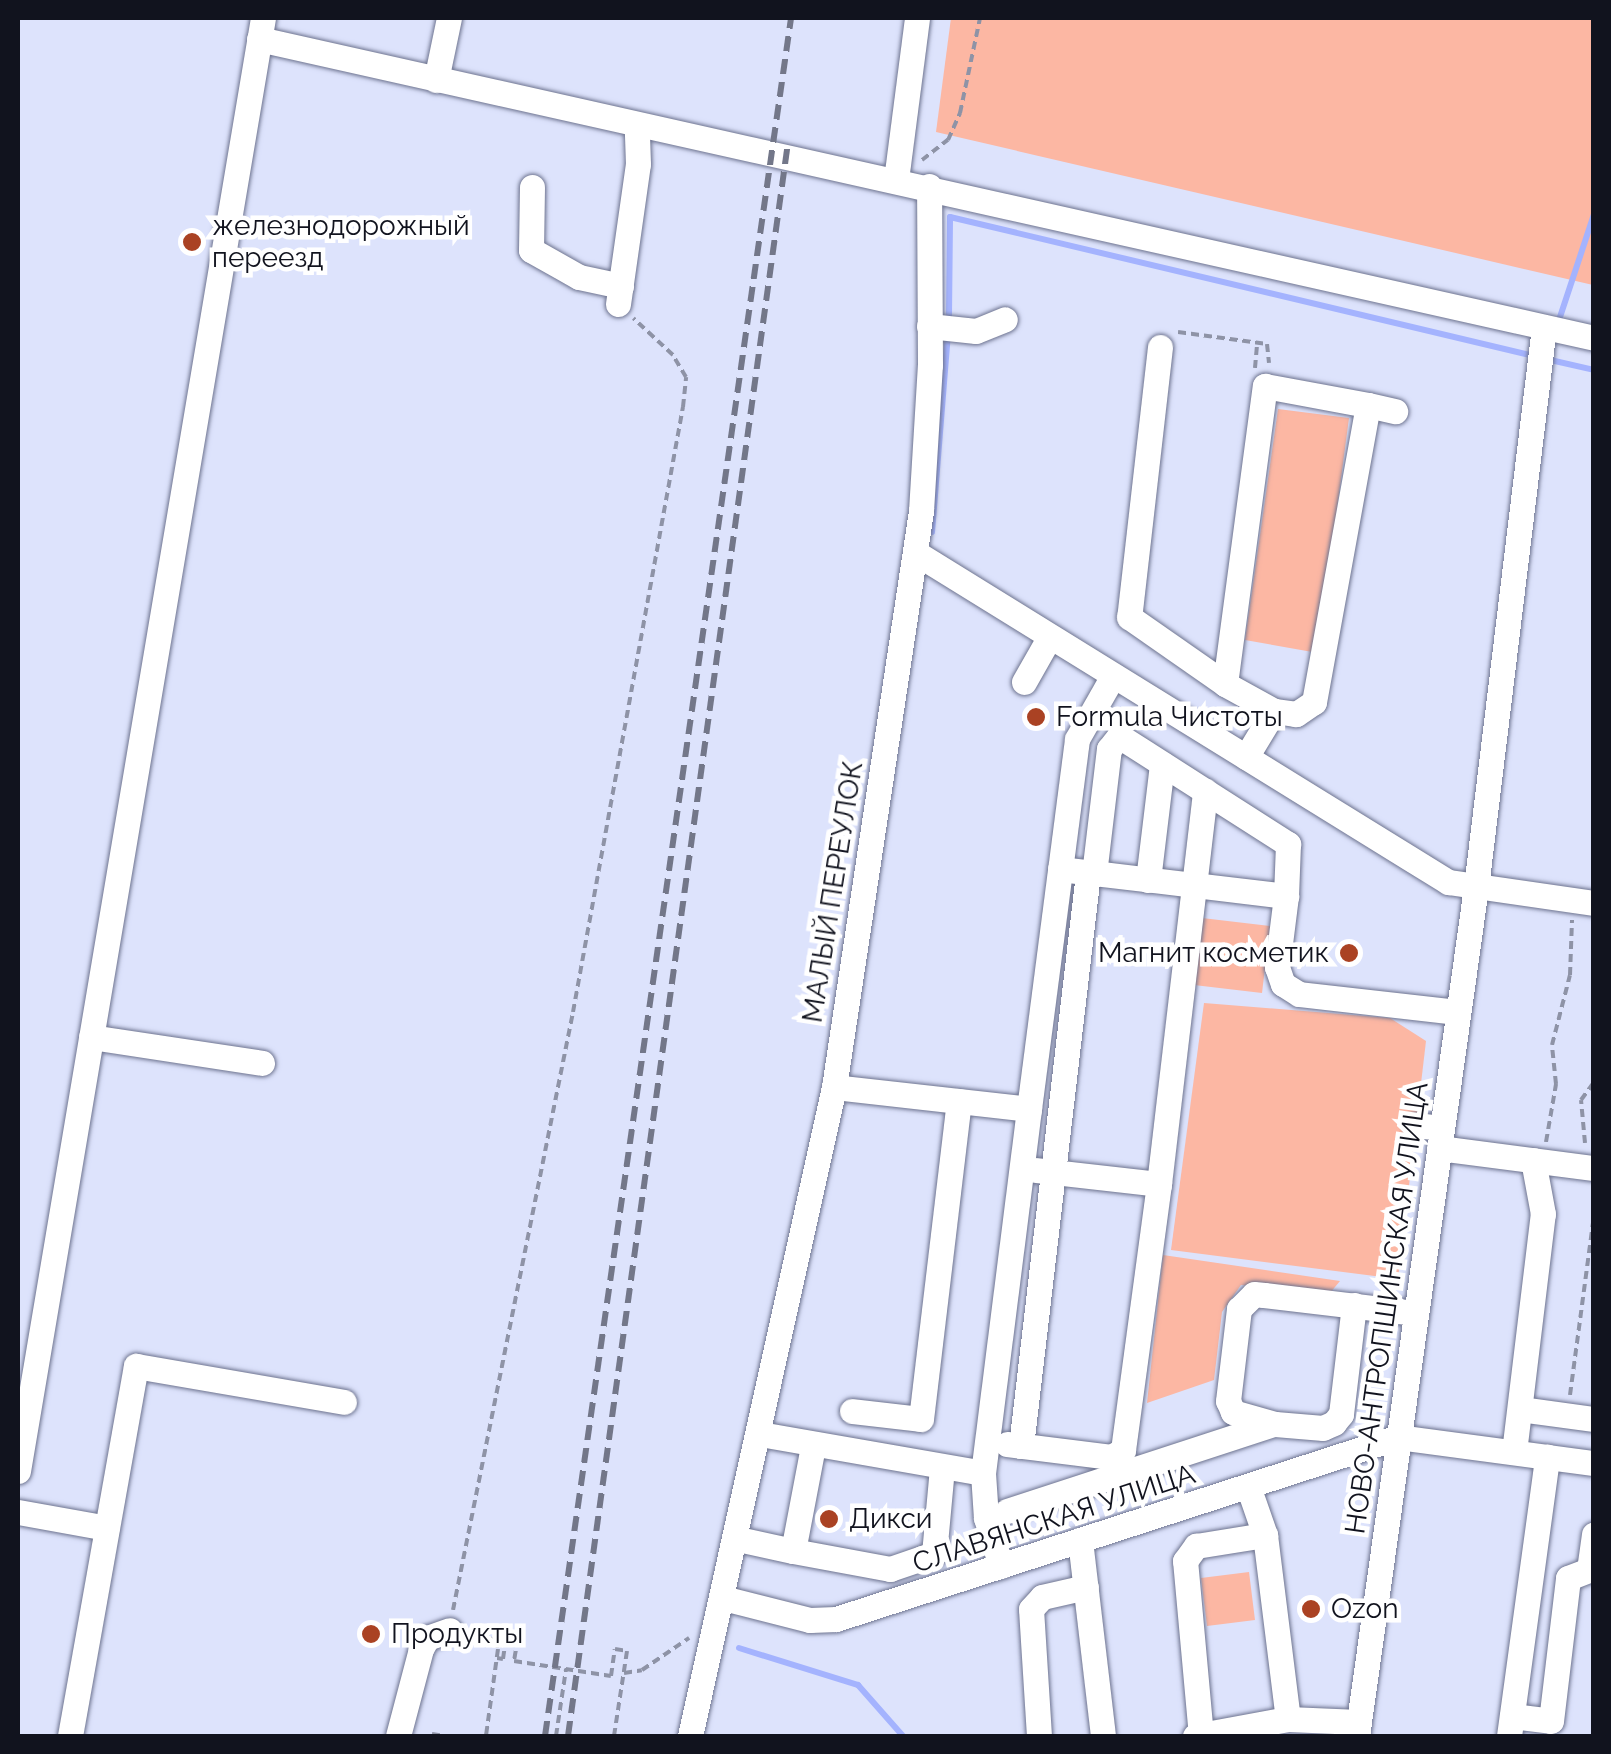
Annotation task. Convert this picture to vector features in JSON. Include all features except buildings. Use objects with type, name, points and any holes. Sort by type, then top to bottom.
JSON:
[{"type":"street","points":[[436,80],[449,18]]},
{"type":"street","points":[[896,180],[917,18]]},
{"type":"street","points":[[18,1471],[261,28],[436,80],[929,186],[1594,338]]},
{"type":"street","points":[[532,187],[532,250],[620,295],[638,164],[636,126]]},
{"type":"street","name":"МАЛЫЙ ПЕРЕУЛОК","points":[[690,1736],[738,1539],[834,1087],[916,553],[929,326],[929,186]]},
{"type":"street","points":[[929,326],[976,331],[1004,319]]},
{"type":"street","name":"НОВО-АНТРОПШИНСКАЯ УЛИЦА","points":[[1358,1729],[1476,888],[1544,327]]},
{"type":"street","points":[[1168,341],[1129,617],[1225,684],[1274,711],[1296,714],[1314,702],[1368,405]]},
{"type":"street","points":[[1225,684],[1260,381],[1394,411]]},
{"type":"street","points":[[916,553],[1448,882],[1583,902]]},
{"type":"street","points":[[1024,682],[1049,638]]},
{"type":"street","points":[[1001,1566],[986,1518],[983,1472],[1028,1109],[1076,739],[1113,676]]},
{"type":"street","points":[[1246,758],[1274,711]]},
{"type":"street","points":[[1021,1446],[1091,873],[1109,749],[1119,736],[1288,844],[1278,967],[1283,984],[1299,994],[1458,1012]]},
{"type":"street","points":[[1148,880],[1162,764]]},
{"type":"street","points":[[1126,1460],[1205,791]]},
{"type":"street","points":[[1060,869],[1286,896]]},
{"type":"street","points":[[91,1037],[262,1063]]},
{"type":"street","points":[[834,1087],[1028,1109]]},
{"type":"street","points":[[852,1411],[922,1418],[959,1101]]},
{"type":"street","points":[[1416,1125],[1441,1138],[1537,1161],[1587,1167]]},
{"type":"street","points":[[1514,1452],[1543,1214],[1537,1161]]},
{"type":"street","points":[[1022,1168],[1158,1184]]},
{"type":"street","points":[[1354,1306],[1342,1414],[1323,1428],[1275,1424],[1244,1419],[1228,1401],[1246,1299],[1254,1294],[1416,1313]]},
{"type":"street","points":[[70,1736],[136,1366],[344,1402]]},
{"type":"street","points":[[1520,1409],[1580,1418]]},
{"type":"street","points":[[1008,1511],[1126,1460],[1275,1424]]},
{"type":"street","points":[[760,1434],[983,1472]]},
{"type":"street","points":[[1398,1437],[1594,1463]]},
{"type":"street","name":"СЛАВЯНСКАЯ УЛИЦА","points":[[723,1598],[810,1620],[836,1619],[1249,1489],[1398,1437]]},
{"type":"street","points":[[987,1442],[1126,1460]]},
{"type":"street","points":[[793,1551],[813,1446]]},
{"type":"street","points":[[1547,1457],[1510,1726],[1551,1721],[1568,1578]]},
{"type":"street","points":[[738,1539],[890,1569],[934,1554],[942,1468]]},
{"type":"street","points":[[1249,1489],[1266,1535],[1288,1719]]},
{"type":"street","points":[[18,1512],[107,1528]]},
{"type":"street","points":[[1531,1574],[1568,1578],[1589,1570],[1594,1534]]},
{"type":"street","points":[[1266,1535],[1196,1546],[1185,1561],[1199,1736],[1252,1733],[1288,1719],[1358,1729]]},
{"type":"street","points":[[1080,1540],[1102,1736]]},
{"type":"street","points":[[1039,1736],[1031,1608],[1042,1597],[1086,1587]]},
{"type":"street","points":[[398,1736],[427,1638],[462,1632]]},
{"type":"path","points":[[896,180],[948,140],[980,18]]},
{"type":"path","points":[[486,1736],[498,1658],[496,1640],[462,1632],[686,377],[673,355],[620,295]]},
{"type":"path","points":[[1168,341],[1257,343],[1272,352],[1260,381]]},
{"type":"path","points":[[1257,343],[1260,381]]},
{"type":"path","points":[[1537,1161],[1553,1114],[1552,1045],[1583,902]]},
{"type":"path","points":[[1587,1167],[1581,1100],[1594,1082]]},
{"type":"path","points":[[1580,1418],[1594,1216]]},
{"type":"path","points":[[624,1674],[642,1670],[696,1632]]},
{"type":"path","points":[[498,1658],[503,1658],[506,1637],[518,1638],[514,1661],[611,1676],[615,1649],[628,1650],[614,1736]]},
{"type":"path","points":[[556,1736],[566,1669]]},
{"type":"path","points":[[432,1734],[445,1736]]},
{"type":"shaded area","points":[[951,18],[1593,18],[1593,285],[936,132]]},
{"type":"shaded area","points":[[1278,409],[1349,418],[1318,653],[1245,640]]},
{"type":"shaded area","points":[[1202,918],[1270,926],[1262,993],[1194,985]]},
{"type":"shaded area","points":[[1204,1003],[1390,1018],[1426,1041],[1398,1279],[1171,1250]]},
{"type":"shaded area","points":[[1163,1255],[1340,1281],[1330,1293],[1241,1285],[1222,1312],[1214,1380],[1147,1403]]},
{"type":"shaded area","points":[[1249,1572],[1255,1620],[1207,1626],[1201,1578]]},
{"type":"waterway","points":[[1560,317],[1594,214]]},
{"type":"waterway","points":[[949,316],[950,217],[1534,356]]},
{"type":"waterway","points":[[932,532],[948,335]]},
{"type":"waterway","points":[[1546,359],[1594,370]]},
{"type":"waterway","points":[[739,1648],[858,1685],[903,1736]]},
{"type":"railway","points":[[545,1736],[791,18]]},
{"type":"railway","points":[[568,1736],[788,142]]},
{"type":"place","name":"железнодорожный переезд","points":[[192,242]]},
{"type":"place","name":"Formula Чистоты","points":[[1036,717]]},
{"type":"place","name":"Магнит косметик","points":[[1349,953]]},
{"type":"place","name":"Дикси","points":[[829,1519]]},
{"type":"place","name":"Ozon","points":[[1311,1609]]},
{"type":"place","name":"Продукты","points":[[371,1634]]}]
